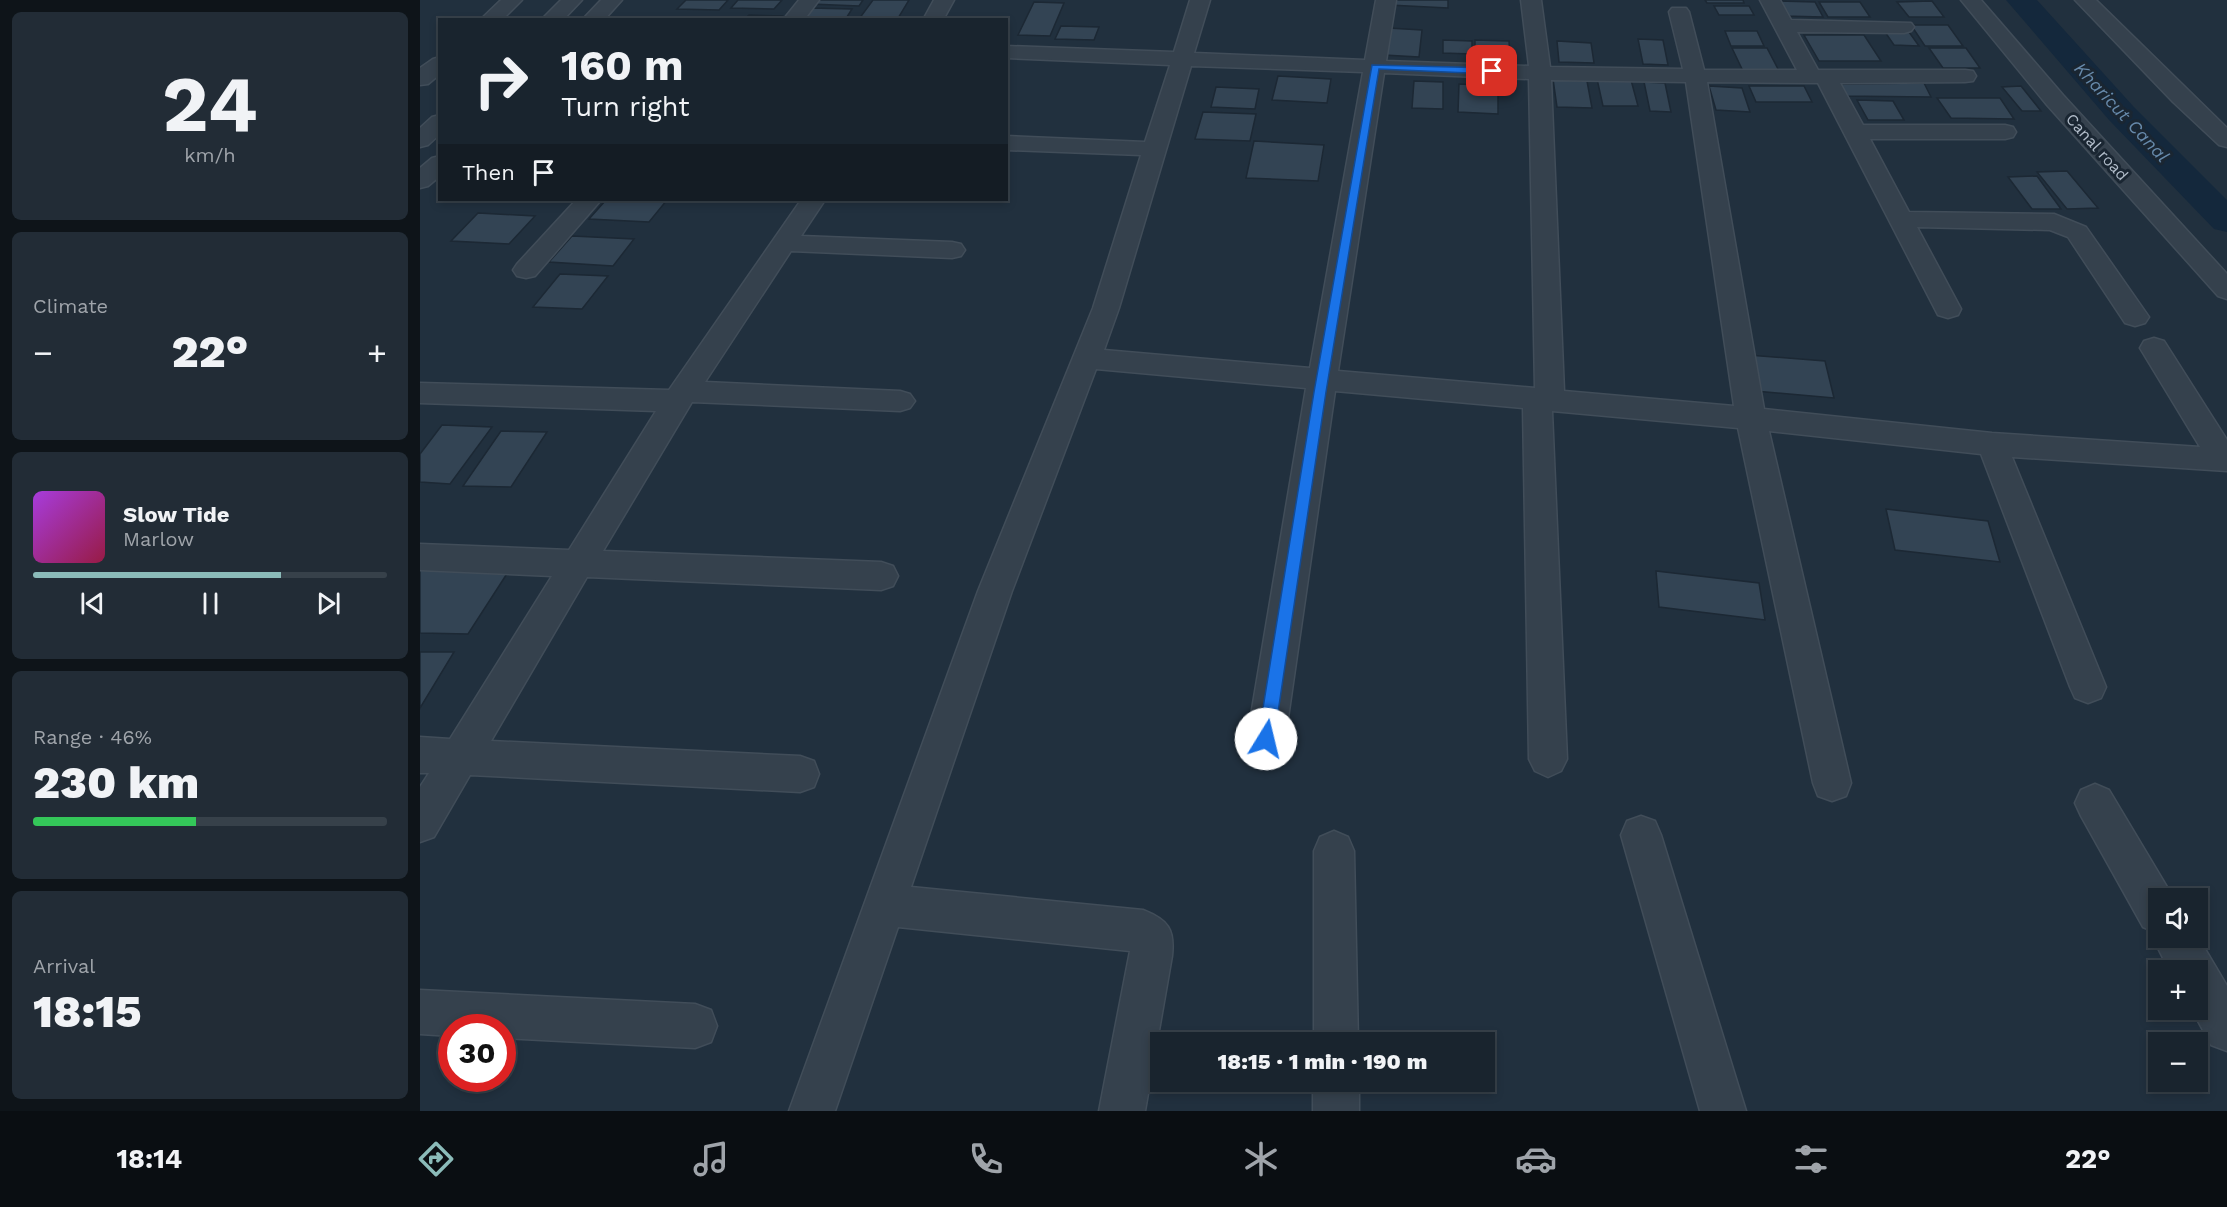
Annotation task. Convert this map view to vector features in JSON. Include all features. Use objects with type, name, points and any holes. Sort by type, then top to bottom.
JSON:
[{"type":"street","points":[[492,18],[512,0]]},
{"type":"street","points":[[553,18],[572,0]]},
{"type":"street","points":[[594,18],[612,0]]},
{"type":"street","points":[[795,18],[809,0]]},
{"type":"street","points":[[934,18],[944,0]]},
{"type":"street","points":[[812,1111],[995,591],[1106,308],[1200,0]]},
{"type":"street","points":[[1266,739],[1322,381],[1386,0]]},
{"type":"street","points":[[1531,0],[1540,73],[1548,759]]},
{"type":"street","points":[[1770,0],[1784,26],[1855,132],[1948,309]]},
{"type":"street","name":"Canal road","points":[[1971,0],[2055,100],[2227,290]]},
{"type":"street","points":[[2085,0],[2181,98],[2227,140]]},
{"type":"street","points":[[1679,12],[1695,74],[1751,418],[1833,783]]},
{"type":"street","points":[[1784,26],[1904,27]]},
{"type":"street","points":[[1008,52],[1540,73],[1819,77],[1965,76]]},
{"type":"street","points":[[424,89],[438,66]]},
{"type":"street","points":[[420,140],[438,124]]},
{"type":"street","points":[[1855,132],[2005,132]]},
{"type":"street","points":[[1008,143],[1154,149]]},
{"type":"street","points":[[420,181],[438,164]]},
{"type":"street","points":[[526,270],[588,201]]},
{"type":"street","points":[[420,823],[681,396],[812,201]]},
{"type":"street","points":[[1900,219],[2054,222],[2068,227],[2077,232],[2135,317]]},
{"type":"street","points":[[784,243],[952,250]]},
{"type":"street","points":[[2154,348],[2225,463]]},
{"type":"street","points":[[1086,358],[1751,418],[1992,444],[2225,463]]},
{"type":"street","points":[[420,393],[900,401]]},
{"type":"street","points":[[1992,444],[2088,687]]},
{"type":"street","points":[[420,557],[881,576]]},
{"type":"street","points":[[420,755],[801,774]]},
{"type":"street","points":[[2095,803],[2148,895]]},
{"type":"street","points":[[1641,835],[1724,1111]]},
{"type":"street","points":[[1334,851],[1336,1032]]},
{"type":"street","points":[[884,905],[1143,931],[1153,940],[1122,1111]]},
{"type":"street","points":[[2208,996],[2227,1029]]},
{"type":"street","points":[[420,1012],[695,1026]]},
{"type":"street","points":[[1336,1092],[1336,1111]]},
{"type":"building","points":[[686,0],[728,0],[719,10],[677,9]]},
{"type":"building","points":[[738,0],[782,0],[774,9],[731,8]]},
{"type":"building","points":[[814,0],[863,0],[859,6],[811,4]]},
{"type":"building","points":[[873,0],[909,0],[898,18],[860,18]]},
{"type":"building","points":[[1390,0],[1448,0],[1448,8],[1389,5]]},
{"type":"building","points":[[1705,0],[1743,0],[1744,3],[1707,3]]},
{"type":"building","points":[[1775,1],[1815,2],[1823,17],[1783,16]]},
{"type":"building","points":[[1932,1],[1944,17],[1909,17],[1897,2]]},
{"type":"building","points":[[1034,2],[1064,3],[1050,36],[1018,35]]},
{"type":"building","points":[[1819,2],[1860,2],[1870,17],[1828,17]]},
{"type":"building","points":[[1714,6],[1749,6],[1754,15],[1719,15]]},
{"type":"building","points":[[810,8],[852,9],[846,18],[802,18]]},
{"type":"building","points":[[749,15],[782,16],[780,18],[746,18]]},
{"type":"building","points":[[1911,25],[1948,25],[1963,46],[1925,46]]},
{"type":"building","points":[[1061,26],[1099,27],[1094,40],[1055,39]]},
{"type":"building","points":[[1388,28],[1422,30],[1419,57],[1384,55]]},
{"type":"building","points":[[1725,31],[1757,31],[1764,46],[1731,46]]},
{"type":"building","points":[[1885,32],[1909,32],[1919,46],[1894,45]]},
{"type":"building","points":[[1804,35],[1864,35],[1881,61],[1819,61]]},
{"type":"building","points":[[1638,39],[1663,40],[1668,65],[1643,64]]},
{"type":"building","points":[[1443,40],[1472,41],[1472,54],[1443,53]]},
{"type":"building","points":[[1475,40],[1509,41],[1510,57],[1475,56]]},
{"type":"building","points":[[1557,41],[1591,43],[1594,63],[1559,62]]},
{"type":"building","points":[[1732,48],[1767,48],[1779,71],[1743,71]]},
{"type":"building","points":[[1929,48],[1966,48],[1980,68],[1943,68]]},
{"type":"building","points":[[1278,76],[1331,79],[1327,103],[1272,100]]},
{"type":"building","points":[[1553,79],[1587,81],[1592,108],[1557,107]]},
{"type":"building","points":[[1597,79],[1631,80],[1638,106],[1603,106]]},
{"type":"building","points":[[1414,81],[1443,82],[1443,109],[1412,108]]},
{"type":"building","points":[[1644,82],[1665,83],[1671,112],[1650,111]]},
{"type":"building","points":[[1924,83],[1931,97],[1841,96],[1838,84]]},
{"type":"building","points":[[1459,84],[1498,86],[1498,114],[1458,112]]},
{"type":"building","points":[[1709,86],[1742,88],[1750,112],[1716,110]]},
{"type":"building","points":[[1749,86],[1804,86],[1812,102],[1756,102]]},
{"type":"building","points":[[2021,86],[2041,111],[2022,111],[2002,87]]},
{"type":"building","points":[[1216,87],[1259,89],[1255,109],[1211,107]]},
{"type":"building","points":[[1937,98],[2000,98],[2014,119],[1951,118]]},
{"type":"building","points":[[1857,100],[1893,101],[1904,120],[1868,120]]},
{"type":"building","points":[[1203,112],[1256,114],[1250,141],[1195,139]]},
{"type":"building","points":[[1254,141],[1324,145],[1318,181],[1246,178]]},
{"type":"building","points":[[2067,171],[2098,208],[2067,209],[2037,172]]},
{"type":"building","points":[[2037,176],[2061,209],[2032,209],[2008,177]]},
{"type":"building","points":[[605,201],[666,201],[649,222],[589,219]]},
{"type":"building","points":[[478,213],[535,216],[509,244],[451,241]]},
{"type":"building","points":[[572,236],[634,239],[613,266],[549,262]]},
{"type":"building","points":[[560,274],[608,276],[582,309],[533,307]]},
{"type":"building","points":[[1748,355],[1825,361],[1834,398],[1755,391]]},
{"type":"building","points":[[442,425],[492,427],[450,484],[420,482],[420,454]]},
{"type":"building","points":[[501,431],[547,432],[511,487],[463,486]]},
{"type":"building","points":[[1886,509],[1988,521],[2000,562],[1895,550]]},
{"type":"building","points":[[420,566],[510,569],[468,634],[420,633]]},
{"type":"building","points":[[1656,571],[1759,583],[1765,620],[1659,607]]},
{"type":"building","points":[[420,652],[454,652],[420,708]]},
{"type":"waterway","name":"Kharicut Canal","points":[[2021,0],[2121,113],[2227,221]]},
{"type":"route","points":[[1266,739],[1320,392],[1375,66],[1492,71]]}]
